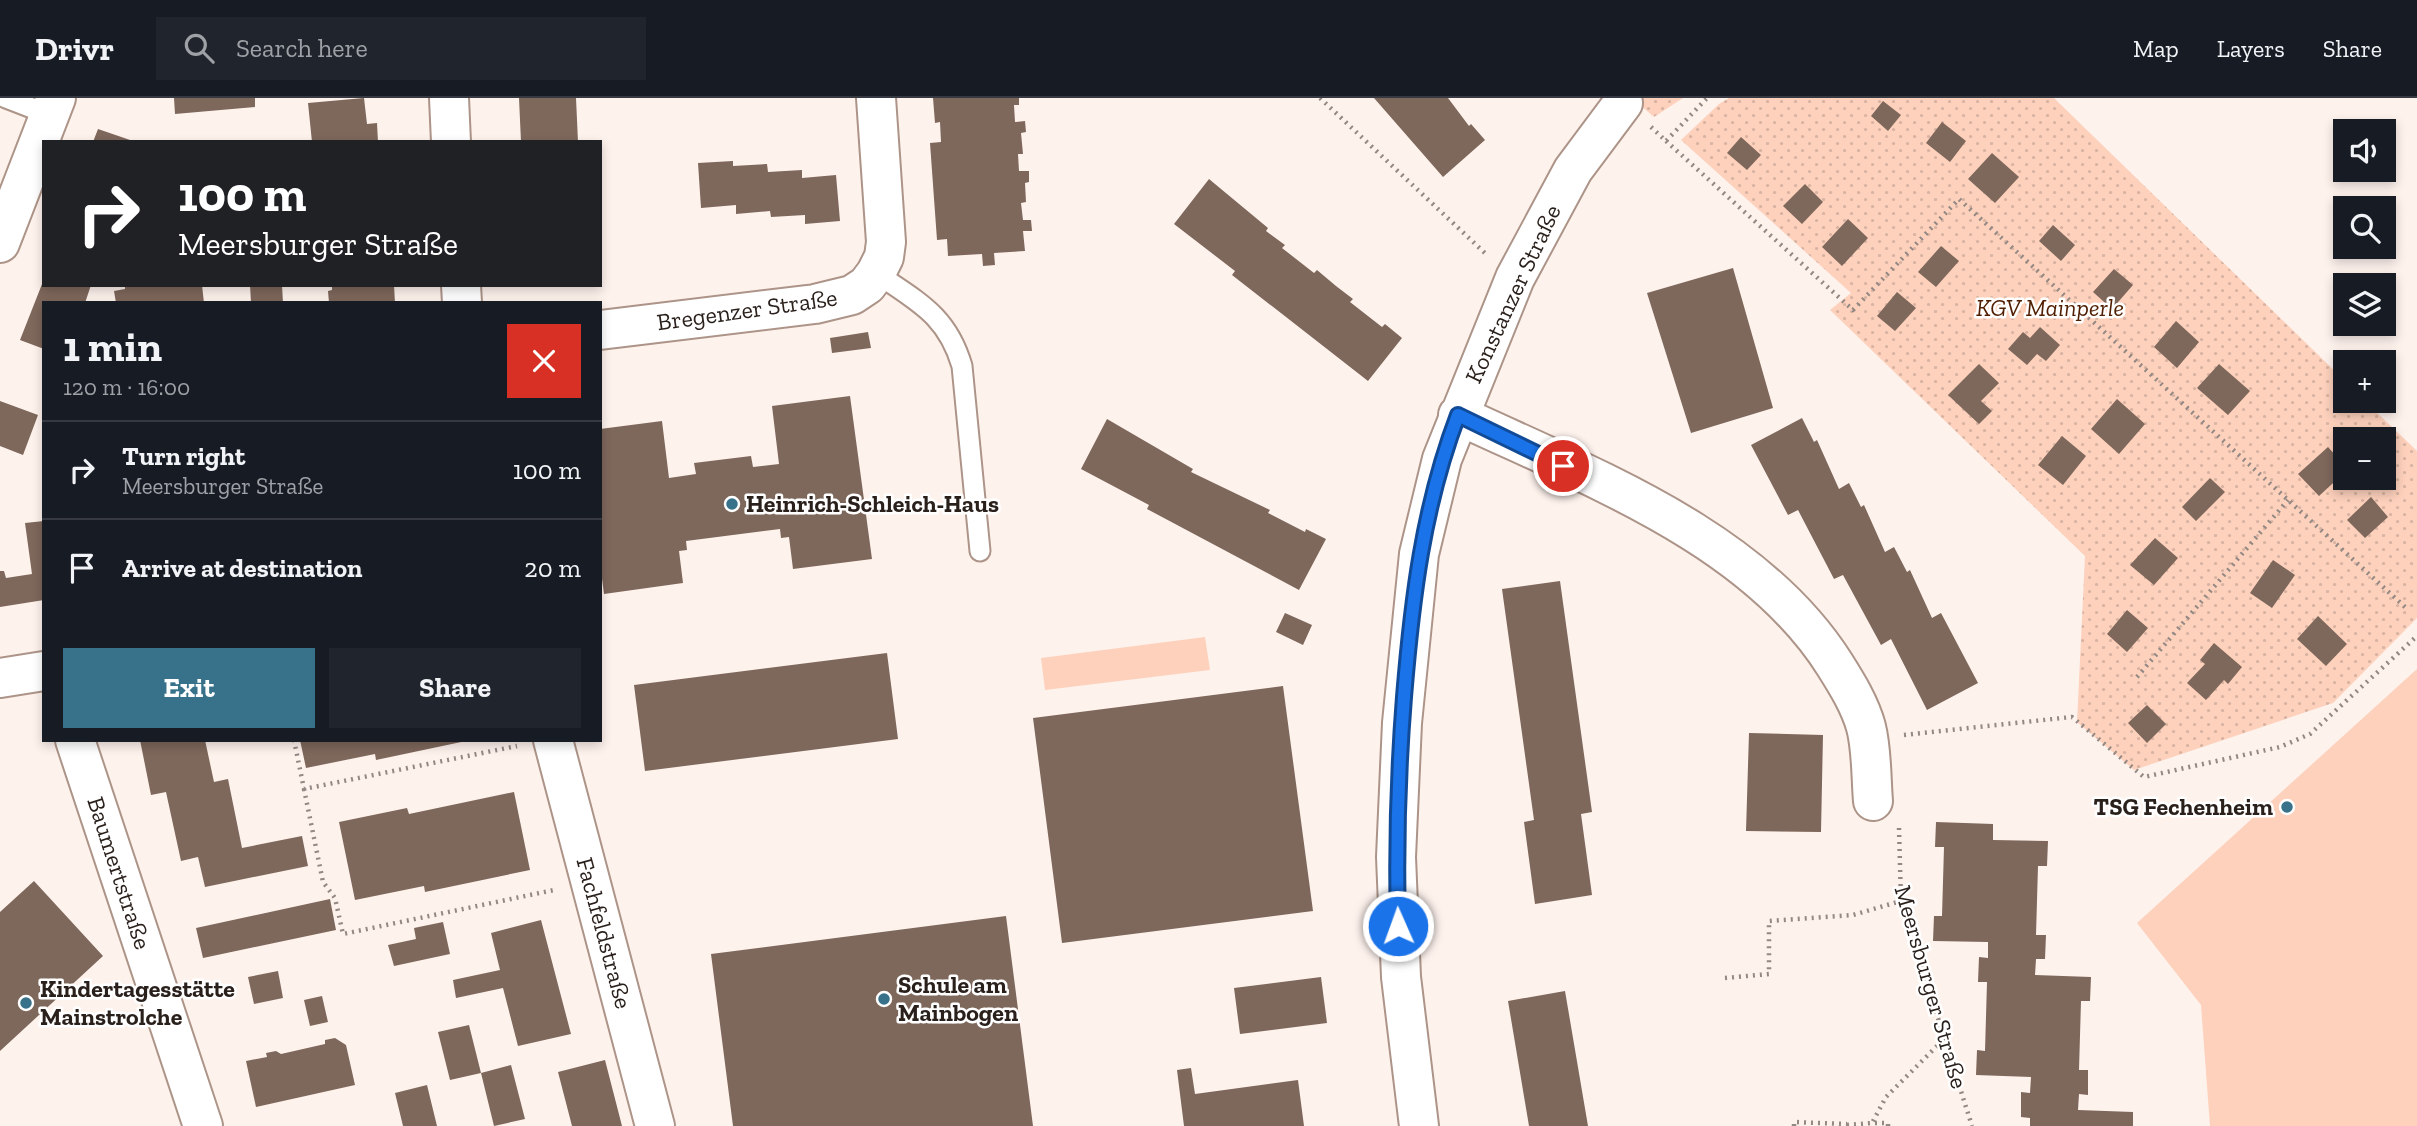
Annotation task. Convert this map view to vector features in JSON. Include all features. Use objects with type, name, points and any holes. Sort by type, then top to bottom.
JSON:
[{"type":"street","points":[[449,98],[451,140]]},
{"type":"street","points":[[876,98],[886,242],[884,257],[876,273]]},
{"type":"street","points":[[0,243],[53,106]]},
{"type":"street","name":"Konstanzer Straße","points":[[1419,1126],[1398,926],[1396,857],[1402,723],[1419,554],[1438,472],[1458,415],[1515,278],[1573,170],[1634,112]]},
{"type":"street","name":"Bregenzer Straße","points":[[602,330],[826,302],[852,295],[867,285],[876,273]]},
{"type":"street","points":[[1458,415],[1672,521],[1716,546],[1751,574],[1817,636],[1845,681],[1866,726],[1880,814]]},
{"type":"street","points":[[0,678],[42,671]]},
{"type":"street","name":"Baumertstraße","points":[[76,742],[203,1126]]},
{"type":"street","name":"Fachfeldstraße","points":[[536,743],[590,883],[655,1126]]},
{"type":"lane","points":[[6,98],[53,106]]},
{"type":"lane","points":[[876,273],[940,319],[954,340],[962,366],[980,551]]},
{"type":"path","points":[[1320,98],[1467,238],[1515,278]]},
{"type":"path","points":[[1666,141],[1707,98]]},
{"type":"path","points":[[1634,112],[1853,310],[1959,199],[2405,607]]},
{"type":"path","points":[[2137,677],[2288,499]]},
{"type":"path","points":[[1868,738],[2073,717],[2144,777],[2280,747],[2309,734],[2417,636]]},
{"type":"path","points":[[294,742],[323,882],[335,898],[343,934],[590,883]]},
{"type":"path","points":[[304,789],[536,743]]},
{"type":"path","name":"Meersburger Straße","points":[[1880,814],[1901,828],[1898,881],[1901,901],[1972,1126]]},
{"type":"path","points":[[1725,978],[1769,974],[1769,921],[1853,915],[1901,901]]},
{"type":"path","points":[[1872,1123],[1886,1097],[1944,1039]]},
{"type":"path","points":[[1794,1126],[1794,1122],[1847,1125],[1888,1123],[1888,1126]]},
{"type":"green space","points":[[1632,98],[1683,98],[1654,117]]},
{"type":"green space","name":"KGV Mainperle","points":[[1729,98],[2054,98],[2333,369],[2333,413],[2377,413],[2392,427],[2333,427],[2333,490],[2396,490],[2396,431],[2417,451],[2417,618],[2333,703],[2134,770],[2077,722],[2085,556],[1830,310],[1851,293],[1681,140]]},
{"type":"green space","points":[[1205,637],[1210,670],[1045,690],[1041,658]]},
{"type":"green space","points":[[2417,669],[2417,1126],[2210,1126],[2201,1005],[2137,923]]},
{"type":"building","points":[[174,98],[255,98],[255,107],[175,114]]},
{"type":"building","points":[[364,98],[367,124],[377,123],[378,140],[312,140],[308,103]]},
{"type":"building","points":[[519,98],[576,98],[578,140],[521,140]]},
{"type":"building","points":[[933,98],[1019,98],[1019,105],[1014,105],[1015,122],[1025,121],[1026,132],[1021,133],[1023,154],[1018,154],[1019,171],[1029,171],[1029,182],[1025,183],[1026,202],[1021,203],[1023,220],[1031,220],[1032,231],[1023,231],[1025,251],[994,253],[995,265],[983,266],[982,254],[948,256],[947,239],[937,240],[930,143],[941,142],[940,122],[935,123]]},
{"type":"building","points":[[1374,98],[1448,98],[1469,126],[1471,124],[1485,140],[1443,177]]},
{"type":"building","points":[[1883,101],[1901,115],[1888,131],[1871,116]]},
{"type":"building","points":[[1942,122],[1966,141],[1950,162],[1926,143]]},
{"type":"building","points":[[98,129],[130,140],[94,140]]},
{"type":"building","points":[[1741,137],[1761,155],[1747,170],[1727,153]]},
{"type":"building","points":[[1992,153],[2019,177],[1995,203],[1968,179]]},
{"type":"building","points":[[733,161],[733,166],[767,164],[768,172],[802,170],[802,178],[836,175],[840,221],[805,224],[805,215],[771,217],[770,211],[736,214],[736,205],[701,208],[698,163]]},
{"type":"building","points":[[1209,179],[1268,228],[1266,231],[1285,245],[1282,248],[1314,273],[1317,270],[1353,299],[1350,302],[1382,327],[1385,324],[1402,338],[1368,381],[1232,275],[1235,271],[1174,224]]},
{"type":"building","points":[[1805,184],[1823,202],[1802,224],[1783,206]]},
{"type":"building","points":[[1848,219],[1868,238],[1842,266],[1822,247]]},
{"type":"building","points":[[2053,225],[2075,245],[2061,261],[2039,241]]},
{"type":"building","points":[[1941,246],[1959,261],[1936,287],[1918,272]]},
{"type":"building","points":[[1733,268],[1773,408],[1691,433],[1647,293]]},
{"type":"building","points":[[2114,269],[2133,285],[2112,309],[2093,292]]},
{"type":"building","points":[[42,284],[42,287],[90,287],[86,301],[42,301],[42,348],[20,340]]},
{"type":"building","points":[[202,287],[204,301],[116,301],[114,291]]},
{"type":"building","points":[[250,287],[282,287],[283,301],[251,301]]},
{"type":"building","points":[[332,287],[394,287],[395,301],[329,301],[328,291],[332,290]]},
{"type":"building","points":[[1897,292],[1916,308],[1895,331],[1877,316]]},
{"type":"building","points":[[2176,321],[2199,342],[2177,368],[2154,347]]},
{"type":"building","points":[[2040,327],[2060,345],[2046,361],[2037,354],[2027,365],[2008,349],[2023,332],[2030,338]]},
{"type":"building","points":[[868,332],[871,348],[832,353],[830,338]]},
{"type":"building","points":[[1979,364],[1999,383],[1981,401],[1992,411],[1979,424],[1948,395]]},
{"type":"building","points":[[2219,364],[2250,391],[2228,415],[2197,388]]},
{"type":"building","name":"Heinrich-Schleich-Haus","points":[[850,396],[872,559],[793,569],[789,537],[781,538],[780,529],[686,541],[687,550],[679,551],[683,583],[604,594],[602,429],[662,421],[669,478],[696,474],[694,463],[751,456],[753,467],[779,464],[772,406]]},
{"type":"building","points":[[2117,399],[2145,424],[2119,454],[2091,429]]},
{"type":"building","points":[[0,401],[38,415],[23,455],[0,446]]},
{"type":"building","points":[[1802,418],[1814,442],[1817,440],[1839,489],[1849,483],[1861,507],[1864,505],[1885,552],[1894,547],[1907,572],[1910,570],[1932,618],[1941,613],[1978,683],[1927,710],[1891,639],[1881,645],[1843,575],[1834,579],[1798,510],[1788,515],[1751,445]]},
{"type":"building","points":[[1107,419],[1193,469],[1191,472],[1270,510],[1268,513],[1305,532],[1306,529],[1326,539],[1299,590],[1147,509],[1149,505],[1081,469]]},
{"type":"building","points":[[2062,436],[2086,456],[2063,485],[2038,465]]},
{"type":"building","points":[[2328,447],[2333,453],[2333,483],[2319,496],[2298,474]]},
{"type":"building","points":[[2210,478],[2225,492],[2196,521],[2182,507]]},
{"type":"building","points":[[2371,497],[2388,517],[2365,538],[2347,520]]},
{"type":"building","points":[[42,521],[42,600],[0,607],[0,571],[4,571],[6,578],[32,574],[25,523]]},
{"type":"building","points":[[2155,538],[2178,558],[2154,585],[2130,565]]},
{"type":"building","points":[[2273,560],[2295,575],[2272,608],[2250,593]]},
{"type":"building","points":[[1560,581],[1592,812],[1581,814],[1592,895],[1535,904],[1524,822],[1534,820],[1502,589]]},
{"type":"building","points":[[2127,610],[2148,628],[2127,652],[2107,634]]},
{"type":"building","points":[[1285,613],[1312,625],[1303,645],[1276,632]]},
{"type":"building","points":[[2318,616],[2347,644],[2326,666],[2297,639]]},
{"type":"building","points":[[2214,643],[2242,667],[2228,684],[2224,680],[2206,700],[2187,683],[2205,664],[2200,660]]},
{"type":"building","points":[[887,653],[898,739],[645,771],[634,685]]},
{"type":"building","points":[[1283,686],[1313,911],[1062,943],[1033,718]]},
{"type":"building","points":[[2147,705],[2166,724],[2147,743],[2128,723]]},
{"type":"building","points":[[1749,733],[1823,735],[1821,832],[1746,831]]},
{"type":"building","points":[[140,742],[205,742],[214,782],[228,779],[242,848],[302,836],[308,866],[205,887],[198,857],[181,861],[166,792],[151,795]]},
{"type":"building","points":[[300,742],[461,742],[376,760],[375,754],[306,768]]},
{"type":"building","points":[[514,792],[530,870],[425,892],[424,886],[355,900],[339,822],[407,808],[409,814]]},
{"type":"building","points":[[1936,822],[1993,824],[1993,840],[2048,841],[2047,866],[2038,866],[2036,935],[2046,935],[2045,959],[2036,959],[2035,975],[2091,977],[2090,1001],[2081,1001],[2079,1070],[2088,1070],[2088,1095],[2079,1094],[2078,1110],[2133,1112],[2133,1126],[2030,1126],[2030,1118],[2021,1117],[2021,1092],[2030,1093],[2031,1077],[1976,1075],[1977,1050],[1985,1051],[1987,982],[1978,982],[1979,957],[1988,958],[1988,942],[1933,941],[1934,916],[1942,916],[1944,847],[1935,847]]},
{"type":"building","name":"Kindertagesstätte Mainstrolche","points":[[34,881],[103,956],[0,1051],[0,912]]},
{"type":"building","points":[[330,899],[336,930],[203,958],[196,928]]},
{"type":"building","points":[[1006,916],[1033,1126],[733,1126],[711,954]]},
{"type":"building","points":[[541,920],[571,1034],[518,1046],[503,988],[456,998],[453,980],[500,970],[491,933]]},
{"type":"building","points":[[443,922],[450,954],[394,966],[388,945],[416,939],[414,928]]},
{"type":"building","points":[[278,971],[283,998],[254,1004],[248,977]]},
{"type":"building","points":[[1321,977],[1327,1023],[1240,1034],[1234,988]]},
{"type":"building","points":[[1565,991],[1588,1126],[1529,1126],[1508,1001]]},
{"type":"building","points":[[322,996],[328,1022],[310,1026],[304,1000]]},
{"type":"building","points":[[469,1025],[481,1073],[450,1080],[438,1032]]},
{"type":"building","points":[[335,1038],[346,1045],[355,1085],[256,1107],[246,1061],[267,1057],[266,1053],[276,1051],[281,1054],[325,1044],[325,1040]]},
{"type":"building","points":[[605,1060],[622,1126],[572,1126],[558,1072]]},
{"type":"building","points":[[511,1065],[525,1119],[494,1126],[481,1073]]},
{"type":"building","points":[[1191,1068],[1195,1094],[1298,1080],[1304,1126],[1184,1126],[1177,1070]]},
{"type":"building","points":[[427,1085],[437,1126],[403,1126],[395,1093]]},
{"type":"place","name":"Heinrich-Schleich-Haus","points":[[732,504]]},
{"type":"place","name":"TSG Fechenheim","points":[[2287,807]]},
{"type":"place","name":"Schule am Mainbogen","points":[[884,999]]},
{"type":"place","name":"Kindertagesstätte Mainstrolche","points":[[26,1003]]},
{"type":"route","points":[[1398,926],[1396,857],[1410,620],[1430,499],[1458,415],[1563,466]]}]
